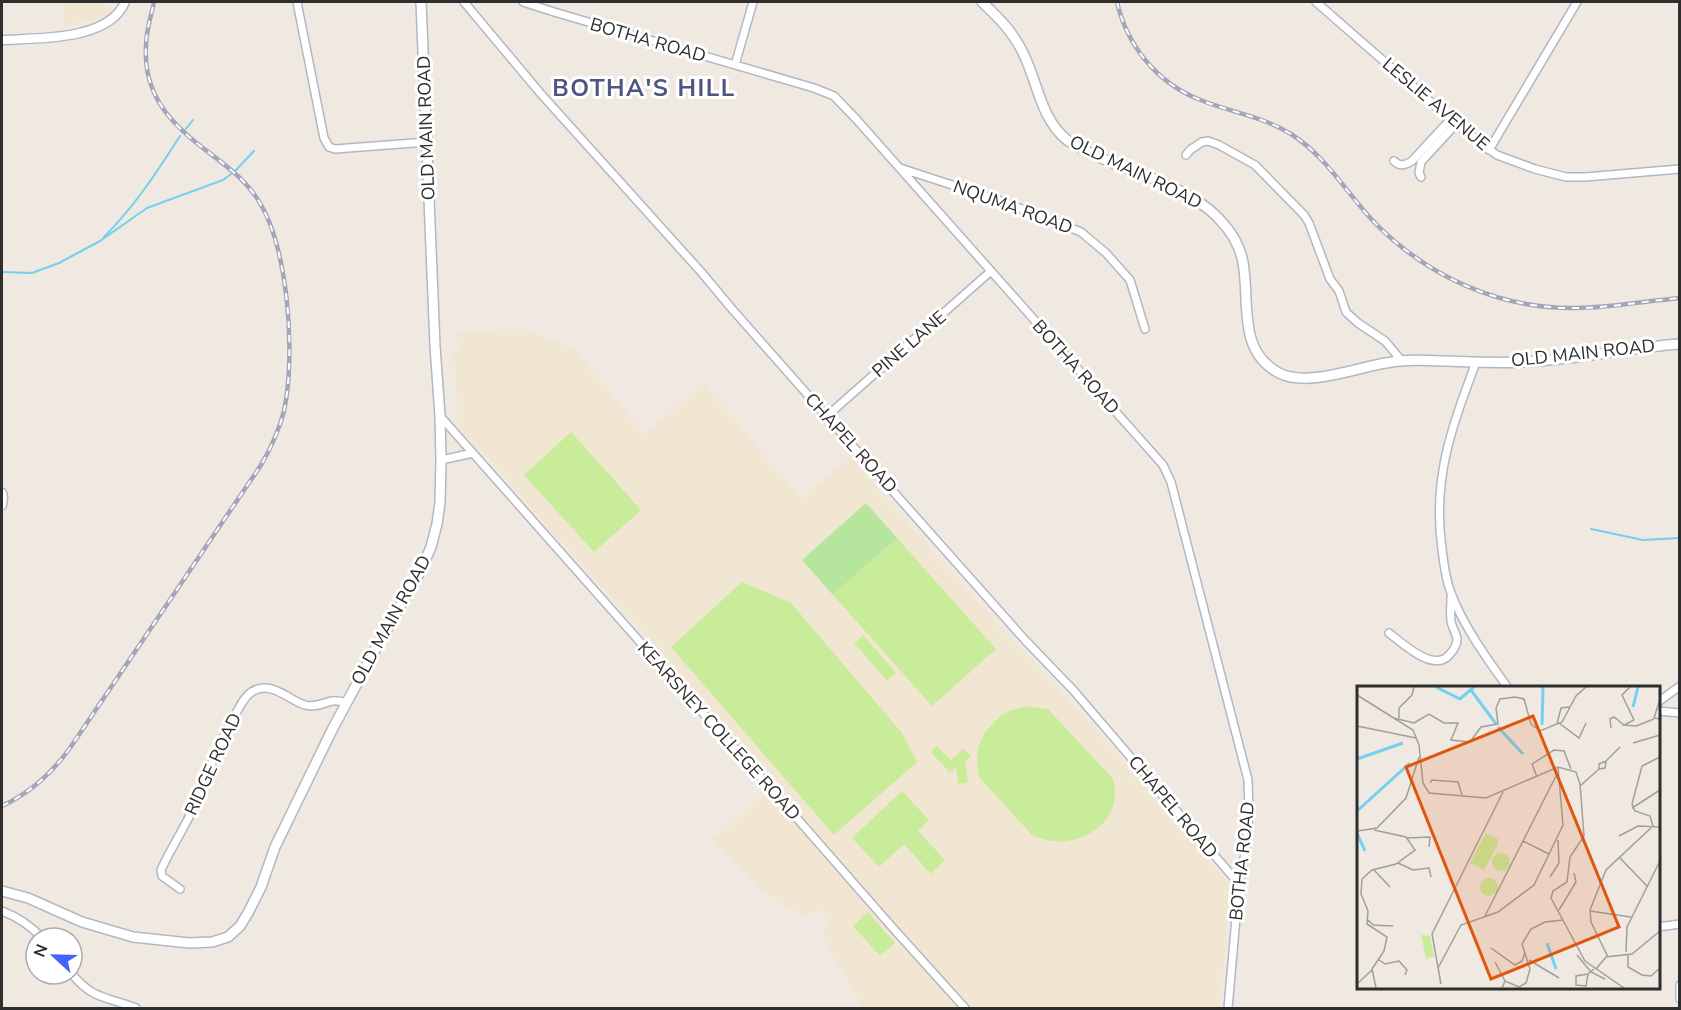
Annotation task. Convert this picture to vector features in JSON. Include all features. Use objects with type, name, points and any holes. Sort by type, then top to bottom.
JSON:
[{"type":"main road","name":"OLD MAIN ROAD","points":[[2,891],[28,898],[82,922],[133,937],[200,943],[228,937],[240,926],[248,913],[261,887],[275,847],[346,702],[432,547],[440,503],[441,460],[421,2]]},
{"type":"main road","name":"OLD MAIN ROAD","points":[[982,2],[1007,26],[1016,39],[1047,114],[1053,125],[1067,140],[1101,158],[1190,196],[1206,207],[1227,227],[1241,254],[1244,268],[1249,334],[1256,350],[1268,365],[1285,375],[1306,379],[1401,360],[1537,362],[1680,344]]},
{"type":"street","points":[[2,40],[55,37],[84,32],[101,26],[113,18],[125,2]]},
{"type":"street","points":[[297,2],[316,103],[324,138],[329,147],[334,149],[427,142]]},
{"type":"street","name":"CHAPEL ROAD","points":[[464,2],[542,94],[1025,640],[1074,691],[1239,884]]},
{"type":"street","name":"BOTHA ROAD","points":[[523,2],[814,88],[834,96],[992,271],[1166,470],[1248,780],[1249,811],[1246,848],[1239,884],[1228,1008]]},
{"type":"street","points":[[735,65],[753,2]]},
{"type":"street","name":"LESLIE AVENUE","points":[[1316,2],[1454,122],[1497,154],[1535,169],[1566,177],[1680,170]]},
{"type":"street","points":[[1489,150],[1577,2]]},
{"type":"street","points":[[1395,161],[1406,165],[1454,122]]},
{"type":"street","points":[[1422,177],[1419,173],[1421,162],[1454,122]]},
{"type":"street","points":[[1186,155],[1197,145],[1208,141],[1255,165],[1309,223],[1330,279],[1339,291],[1346,312],[1385,341],[1401,360]]},
{"type":"street","name":"NQUMA ROAD","points":[[898,168],[1001,201],[1081,232],[1106,253],[1130,280],[1145,329]]},
{"type":"street","name":"PINE LANE","points":[[827,416],[992,271]]},
{"type":"street","points":[[1389,633],[1427,659],[1440,661],[1446,659],[1455,649],[1457,639],[1451,620],[1451,595],[1440,540],[1439,489],[1448,442],[1476,362]]},
{"type":"street","name":"KEARSNEY COLLEGE ROAD","points":[[440,416],[965,1008]]},
{"type":"street","points":[[441,460],[473,453]]},
{"type":"street","points":[[2,493],[2,505]]},
{"type":"street","points":[[1451,595],[1471,632],[1507,686]]},
{"type":"street","points":[[1660,701],[1680,686]]},
{"type":"street","name":"RIDGE ROAD","points":[[180,889],[162,876],[161,870],[184,827],[220,746],[247,696],[260,688],[267,688],[306,705],[314,706],[334,701],[346,702]]},
{"type":"street","points":[[1660,711],[1680,713]]},
{"type":"street","points":[[2,911],[31,926]]},
{"type":"street","points":[[1660,927],[1680,924]]},
{"type":"street","points":[[1680,985],[1680,999]]},
{"type":"street","points":[[84,986],[93,994],[136,1008]]},
{"type":"shaded area","points":[[94,2],[110,8],[110,16],[64,26],[62,3]]},
{"type":"shaded area","points":[[524,329],[574,349],[645,434],[703,383],[802,499],[850,457],[971,595],[1122,758],[1231,887],[1220,1008],[863,1008],[822,937],[828,917],[819,910],[803,917],[764,892],[712,840],[778,783],[492,462],[458,427],[454,352],[458,352],[457,331]]},
{"type":"green space","points":[[571,432],[641,510],[594,552],[524,475]]},
{"type":"green space","points":[[866,503],[897,538],[833,595],[802,560]]},
{"type":"green space","points":[[897,538],[996,649],[932,706],[833,595]]},
{"type":"green space","points":[[742,582],[791,603],[902,733],[917,762],[834,835],[671,647]]},
{"type":"green space","points":[[863,635],[896,673],[887,681],[854,643]]},
{"type":"green space","points":[[1026,706],[1048,709],[1113,779],[1115,796],[1111,810],[1103,823],[1092,832],[1063,841],[1047,840],[1032,835],[979,777],[978,749],[984,733],[1000,716]]},
{"type":"green space","points":[[937,746],[951,760],[963,749],[971,756],[965,762],[968,783],[958,784],[956,766],[950,773],[931,752]]},
{"type":"green space","points":[[902,791],[929,820],[918,831],[945,860],[931,874],[904,844],[879,867],[852,838]]},
{"type":"green space","points":[[868,912],[895,943],[880,956],[853,926]]},
{"type":"waterway","points":[[185,130],[193,120]]},
{"type":"waterway","points":[[104,237],[154,176],[180,136]]},
{"type":"waterway","points":[[235,171],[254,151]]},
{"type":"waterway","points":[[2,272],[32,273],[59,263],[100,241],[147,208],[223,180],[231,174]]},
{"type":"waterway","points":[[1591,529],[1643,540],[1680,538]]},
{"type":"railway","points":[[2,806],[40,782],[70,748],[261,465],[280,425],[284,411],[288,388],[289,330],[287,299],[275,240],[266,215],[249,187],[179,128],[169,117],[154,92],[146,63],[148,29],[154,2]]},
{"type":"railway","points":[[1117,2],[1128,33],[1136,47],[1169,83],[1198,99],[1269,123],[1304,143],[1326,165],[1375,223],[1418,259],[1442,274],[1493,296],[1547,307],[1601,307],[1680,298]]},
{"type":"district","name":"BOTHA'S HILL","points":[[644,88]]}]
